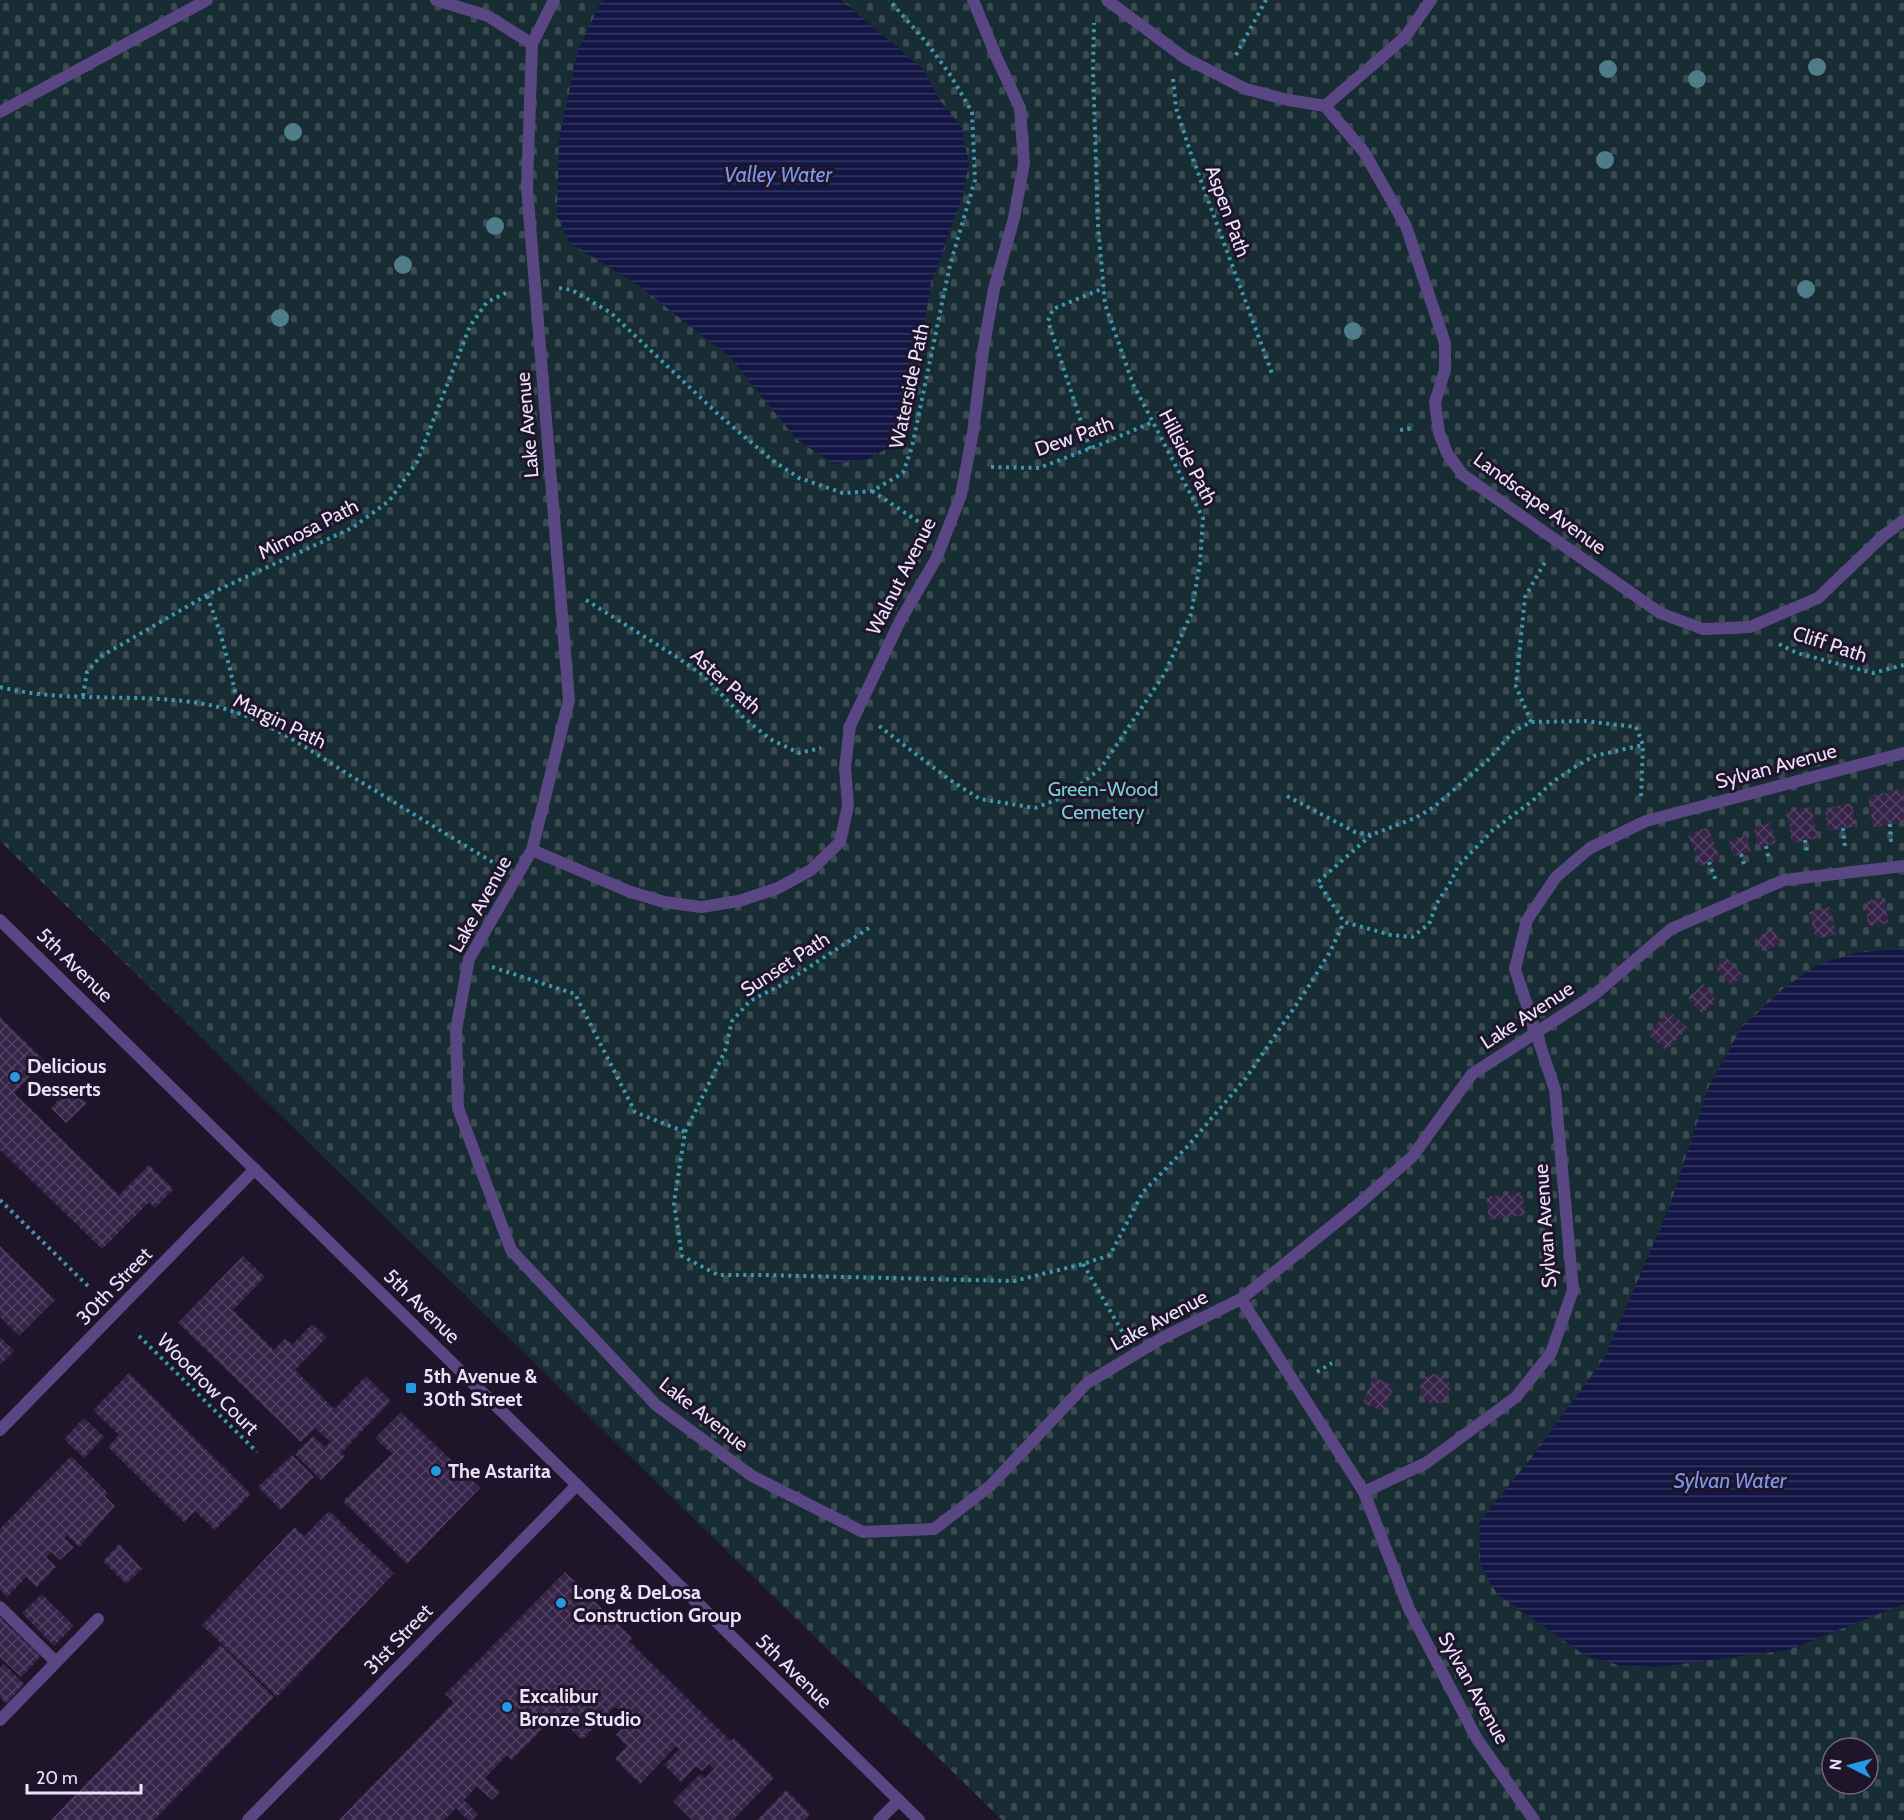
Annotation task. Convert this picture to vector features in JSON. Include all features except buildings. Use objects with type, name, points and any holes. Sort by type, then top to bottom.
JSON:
[{"type":"street","points":[[0,112],[207,0]]},
{"type":"street","points":[[436,0],[488,16],[531,44]]},
{"type":"street","name":"Lake Avenue","points":[[554,0],[531,44],[527,188],[569,700],[532,850],[469,959],[456,1030],[458,1108],[511,1250],[656,1405],[752,1476],[863,1532],[934,1529],[990,1486],[1087,1383],[1164,1337],[1241,1299],[1354,1208],[1412,1157],[1472,1074],[1594,995],[1671,928],[1784,880],[1904,866]]},
{"type":"street","name":"Walnut Avenue","points":[[532,850],[628,891],[664,902],[701,907],[739,901],[778,888],[811,870],[840,842],[848,806],[845,768],[849,726],[900,621],[936,559],[961,495],[994,289],[1014,218],[1024,163],[1020,108],[974,0]]},
{"type":"street","points":[[1107,0],[1177,53],[1246,89],[1288,100],[1324,106],[1405,37],[1431,0]]},
{"type":"street","name":"Landscape Avenue","points":[[1324,106],[1364,152],[1406,226],[1445,343],[1445,370],[1435,402],[1439,434],[1447,453],[1463,474],[1660,613],[1704,629],[1750,627],[1818,598],[1904,520]]},
{"type":"street","name":"Sylvan Avenue","points":[[1534,1820],[1477,1739],[1409,1609],[1364,1492],[1425,1462],[1516,1397],[1551,1353],[1573,1290],[1554,1090],[1515,969],[1527,920],[1556,877],[1590,848],[1646,821],[1904,753]]},
{"type":"street","name":"5th Avenue","points":[[0,920],[919,1820]]},
{"type":"street","name":"30th Street","points":[[0,1430],[255,1169]]},
{"type":"street","points":[[1241,1299],[1364,1492]]},
{"type":"street","name":"31st Street","points":[[248,1820],[577,1485]]},
{"type":"street","points":[[0,1607],[56,1662]]},
{"type":"street","points":[[0,1720],[98,1619]]},
{"type":"street","points":[[879,1820],[898,1800]]},
{"type":"path","name":"Waterside Path","points":[[535,285],[572,290],[611,313],[720,416],[772,460],[799,478],[843,493],[872,491],[903,473],[912,447],[950,265],[975,180],[972,112],[951,76],[927,43],[889,0]]},
{"type":"path","points":[[1224,78],[1266,0]]},
{"type":"path","name":"Hillside Path","points":[[857,710],[950,780],[980,799],[1035,808],[1066,796],[1101,768],[1165,674],[1191,614],[1200,563],[1203,518],[1133,384],[1105,304],[1098,226],[1093,70],[1095,12]]},
{"type":"path","name":"Aspen Path","points":[[1177,53],[1172,82],[1176,108],[1273,376]]},
{"type":"path","name":"Mimosa Path","points":[[83,696],[87,672],[99,657],[207,596],[352,528],[388,501],[417,462],[470,326],[487,302],[507,291],[535,285]]},
{"type":"path","points":[[1090,449],[1048,321],[1053,309],[1104,288]]},
{"type":"path","name":"Dew Path","points":[[967,467],[1039,468],[1153,422]]},
{"type":"path","points":[[872,491],[945,538]]},
{"type":"path","points":[[1531,722],[1516,686],[1525,597],[1557,541]]},
{"type":"path","name":"Aster Path","points":[[560,584],[704,676],[744,717],[770,739],[798,753],[848,742]]},
{"type":"path","points":[[207,596],[221,631],[239,714]]},
{"type":"path","name":"Cliff Path","points":[[1750,627],[1797,653],[1873,673],[1904,665]]},
{"type":"path","name":"Margin Path","points":[[0,687],[27,694],[157,698],[206,704],[239,714],[289,738],[517,877]]},
{"type":"path","points":[[1638,825],[1643,745],[1636,727],[1585,721],[1531,722],[1514,731],[1489,759],[1434,807],[1415,818],[1371,835],[1318,882],[1344,922],[1391,935],[1413,937],[1429,924],[1437,903],[1458,866],[1493,830],[1575,767],[1594,756],[1643,745]]},
{"type":"path","points":[[1287,796],[1354,832],[1371,835]]},
{"type":"path","points":[[1135,1354],[1083,1264],[1110,1255],[1143,1191],[1187,1147],[1246,1078],[1330,952],[1344,922]]},
{"type":"path","name":"Sunset Path","points":[[869,928],[783,984],[750,1001],[732,1021],[725,1051],[685,1132],[674,1203],[682,1256],[718,1275],[1014,1281],[1083,1264]]},
{"type":"path","points":[[469,959],[575,994],[635,1112],[685,1132]]},
{"type":"path","points":[[0,1200],[90,1288]]},
{"type":"path","name":"Woodrow Court","points":[[139,1336],[257,1452]]},
{"type":"green space","name":"Green-Wood Cemetery","points":[[0,0],[1904,0],[1904,1820],[1002,1820],[0,841]]},
{"type":"water","name":"Valley Water","points":[[602,0],[841,0],[922,68],[942,103],[962,128],[969,165],[961,200],[931,284],[922,337],[914,410],[894,445],[867,459],[834,464],[796,439],[730,357],[639,286],[569,242],[557,215],[559,139],[578,50]]},
{"type":"water","name":"Sylvan Water","points":[[1904,948],[1904,1604],[1788,1650],[1658,1667],[1618,1665],[1586,1656],[1497,1594],[1480,1563],[1479,1522],[1532,1457],[1604,1358],[1669,1208],[1709,1086],[1741,1028],[1786,986],[1819,964],[1856,953]]},
{"type":"place","name":"Delicious Desserts","points":[[15,1077]]},
{"type":"place","name":"5th Avenue & 30th Street","points":[[411,1388]]},
{"type":"place","name":"The Astarita","points":[[436,1471]]},
{"type":"place","name":"Long & DeLosa Construction Group","points":[[561,1603]]},
{"type":"place","name":"Excalibur Bronze Studio","points":[[507,1707]]}]
